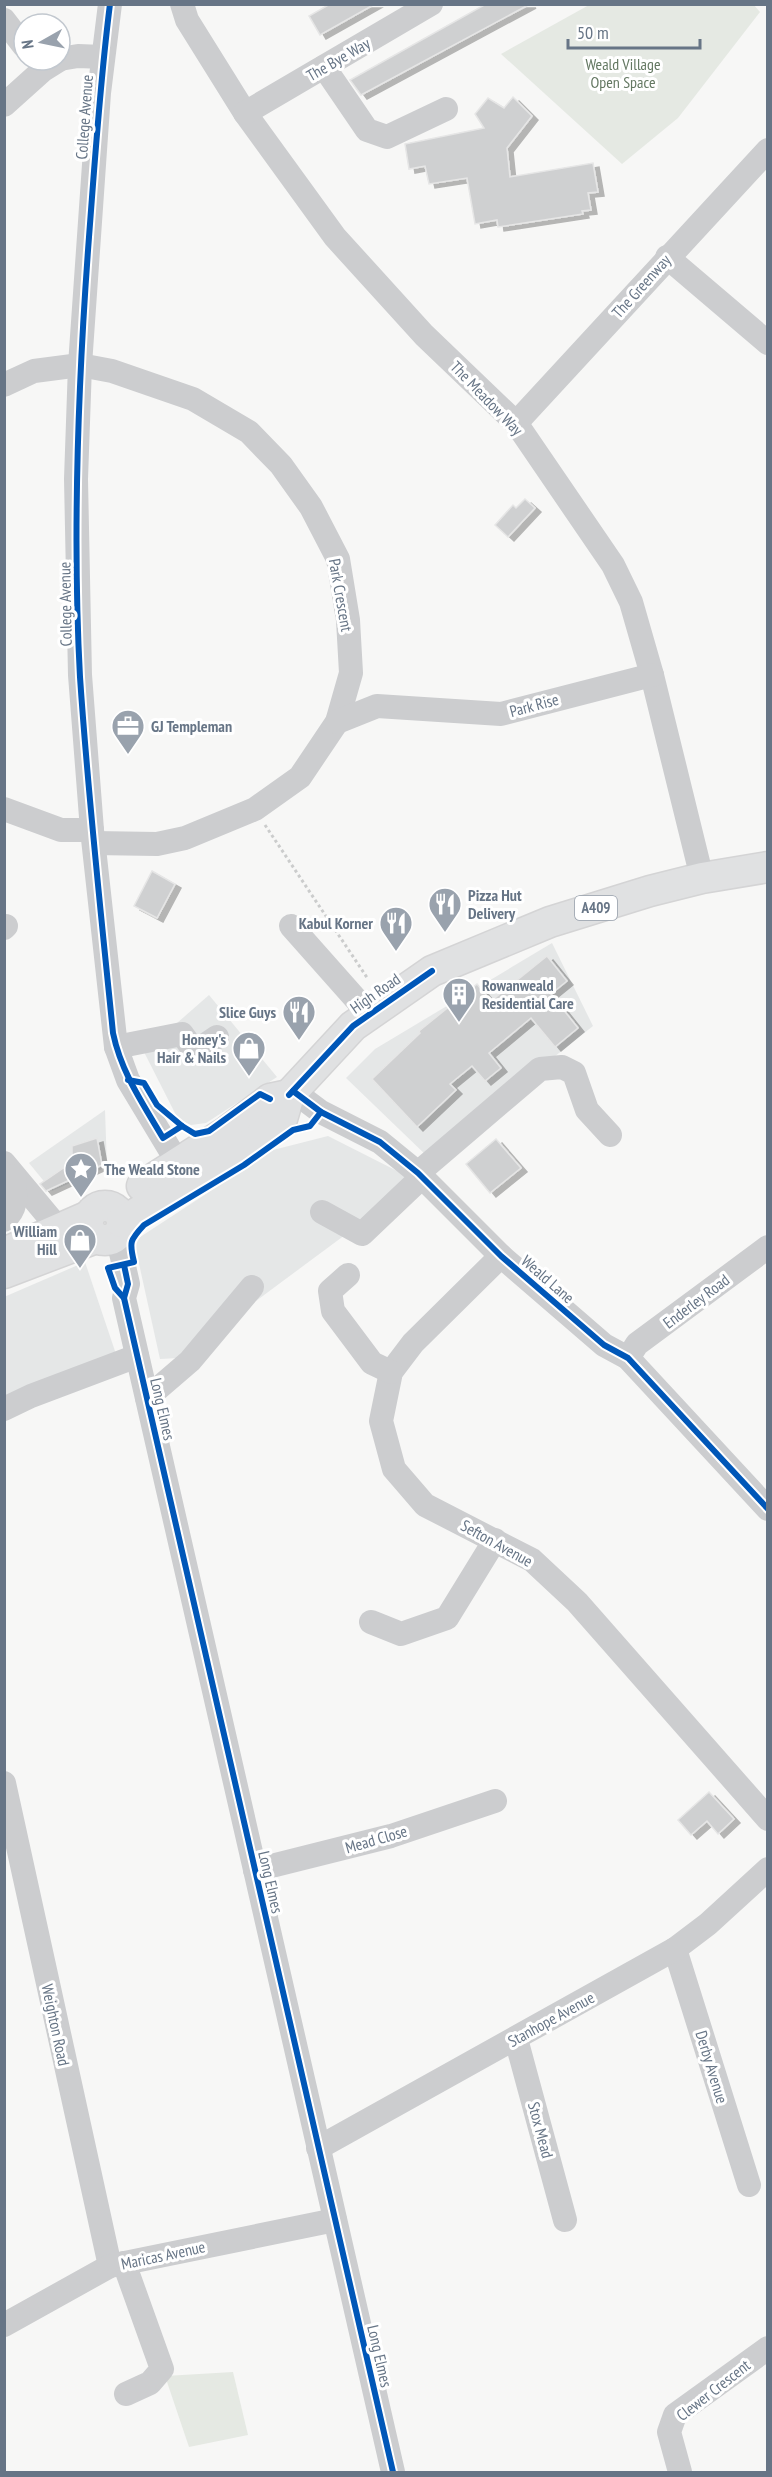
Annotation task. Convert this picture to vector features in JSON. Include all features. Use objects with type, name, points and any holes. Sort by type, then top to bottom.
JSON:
[{"type":"main road","name":"High Road","points":[[4,1274],[106,1226],[183,1172],[238,1153],[282,1119],[291,1093],[353,1026],[432,971],[550,922],[650,891],[702,878],[768,867]]},
{"type":"main road","name":"High Road","points":[[4,1253],[59,1229],[106,1226]]},
{"type":"street","name":"College Avenue","points":[[110,4],[103,57],[80,365],[76,479],[80,675],[93,836],[116,1047],[128,1080],[183,1172]]},
{"type":"street","name":"The Meadow Way","points":[[182,4],[187,21],[245,113],[335,237],[424,335],[516,423],[613,565],[631,602],[652,675],[702,878]]},
{"type":"street","name":"The Bye Way","points":[[245,113],[431,4]]},
{"type":"street","points":[[72,57],[103,57]]},
{"type":"street","points":[[324,67],[367,130],[387,137],[446,110]]},
{"type":"street","points":[[4,105],[39,72]]},
{"type":"street","name":"The Greenway","points":[[516,423],[768,150]]},
{"type":"street","points":[[667,257],[768,343]]},
{"type":"street","name":"Park Crescent","points":[[4,385],[34,371],[80,365],[112,371],[193,399],[249,432],[281,465],[312,507],[338,559],[348,620],[351,673],[337,722],[300,777],[255,809],[185,838],[157,844],[93,836],[61,830],[4,809]]},
{"type":"street","points":[[351,673],[378,706]]},
{"type":"street","name":"Park Rise","points":[[337,722],[378,706],[501,714],[652,675]]},
{"type":"street","points":[[291,926],[376,1009]]},
{"type":"street","points":[[116,1047],[182,1034],[195,1052],[217,1037]]},
{"type":"street","points":[[322,1212],[362,1234],[420,1175],[540,1069],[562,1067],[574,1073],[587,1110],[610,1136]]},
{"type":"street","name":"Weald Lane","points":[[291,1093],[321,1112],[380,1142],[420,1175],[501,1256],[604,1345],[628,1358],[768,1509]]},
{"type":"street","points":[[4,1220],[11,1214],[16,1200],[9,1169]]},
{"type":"street","points":[[9,1169],[59,1229]]},
{"type":"street","name":"Long Elmes","points":[[106,1226],[128,1284],[124,1298],[393,2472]]},
{"type":"street","name":"Enderley Road","points":[[628,1358],[637,1344],[768,1247]]},
{"type":"street","name":"Sefton Avenue","points":[[501,1256],[413,1343],[391,1372],[381,1421],[394,1469],[425,1504],[532,1560],[577,1602],[768,1819]]},
{"type":"street","points":[[348,1275],[330,1291],[333,1311],[372,1363],[391,1372]]},
{"type":"street","points":[[147,1398],[190,1361],[252,1287]]},
{"type":"street","points":[[4,1409],[31,1396],[137,1356]]},
{"type":"street","points":[[371,1622],[401,1634],[447,1618],[495,1540]]},
{"type":"street","name":"Weighton Road","points":[[4,1783],[117,2265],[162,2369],[150,2383],[126,2394]]},
{"type":"street","name":"Mead Close","points":[[255,1870],[391,1836],[495,1801]]},
{"type":"street","name":"Stanhope Avenue","points":[[318,2148],[675,1949],[708,1924],[768,1869]]},
{"type":"street","name":"Derby Avenue","points":[[675,1949],[749,2185]]},
{"type":"street","name":"Stox Mead","points":[[516,2039],[565,2220]]},
{"type":"street","name":"Maricas Avenue","points":[[4,2325],[117,2265],[335,2220]]},
{"type":"street","name":"Clewer Crescent","points":[[680,2472],[669,2432],[675,2415],[768,2348]]},
{"type":"path","points":[[255,809],[376,1009]]},
{"type":"shaded area","points":[[552,943],[593,1026],[428,1157],[346,1078],[375,1049]]},
{"type":"shaded area","points":[[209,995],[277,1077],[206,1123],[191,1125],[178,1119],[144,1052]]},
{"type":"shaded area","points":[[105,1110],[107,1167],[52,1191],[29,1163]]},
{"type":"shaded area","points":[[328,1136],[409,1177],[376,1212],[179,1358],[160,1359],[134,1241],[273,1150]]},
{"type":"shaded area","points":[[85,1262],[118,1360],[5,1410],[4,1297]]},
{"type":"green space","name":"Weald Village Open Space","points":[[753,4],[760,12],[678,118],[622,164],[501,54],[589,5]]},
{"type":"green space","points":[[233,2372],[248,2435],[189,2447],[165,2376]]},
{"type":"building","points":[[330,4],[375,4],[320,35],[309,16]]},
{"type":"building","points":[[486,4],[530,4],[361,95],[350,80]]},
{"type":"building","points":[[513,97],[532,116],[507,148],[510,177],[593,163],[598,192],[588,193],[591,210],[582,211],[583,214],[498,227],[497,220],[475,224],[467,178],[429,184],[425,166],[409,169],[405,144],[484,128],[475,114],[488,98],[504,108]]},
{"type":"building","points":[[525,499],[535,508],[508,537],[495,525],[513,505],[516,508]]},
{"type":"building","points":[[152,871],[175,884],[157,918],[134,906]]},
{"type":"building","name":"Rowanweald Residential Care","points":[[547,956],[567,981],[551,994],[578,1028],[555,1047],[531,1018],[489,1053],[501,1068],[485,1081],[472,1066],[450,1084],[456,1090],[417,1127],[372,1079],[420,1033],[419,1031],[477,984],[491,1001]]},
{"type":"building","points":[[97,1138],[102,1165],[46,1191],[40,1184],[72,1162],[72,1146]]},
{"type":"building","points":[[496,1139],[521,1168],[490,1193],[466,1164]]},
{"type":"building","points":[[709,1792],[734,1819],[718,1834],[707,1821],[691,1835],[678,1820]]},
{"type":"cycle path","points":[[110,4],[96,150],[79,402],[76,567],[80,677],[113,1033],[127,1074],[163,1138],[182,1126]]},
{"type":"cycle path","points":[[289,1095],[353,1026],[432,971]]},
{"type":"cycle path","points":[[128,1080],[144,1083],[157,1105],[195,1134],[209,1131],[260,1094],[270,1099]]},
{"type":"cycle path","points":[[293,1091],[321,1112],[380,1142],[418,1173],[501,1256],[604,1345],[628,1358],[768,1509]]},
{"type":"cycle path","points":[[124,1298],[115,1288],[108,1268],[134,1262],[132,1242],[144,1225],[244,1165],[293,1130],[310,1126],[321,1112]]},
{"type":"cycle path","points":[[124,1265],[128,1284],[124,1298],[393,2472]]},
{"type":"place","name":"GJ Templeman","points":[[128,755]]},
{"type":"place","name":"Pizza Hut Delivery","points":[[445,933]]},
{"type":"place","name":"Kabul Korner","points":[[396,952]]},
{"type":"place","name":"Rowanweald Residential Care","points":[[459,1023]]},
{"type":"place","name":"Slice Guys","points":[[299,1041]]},
{"type":"place","name":"Honey's Hair & Nails","points":[[249,1077]]},
{"type":"place","name":"The Weald Stone","points":[[81,1198]]},
{"type":"place","name":"William Hill","points":[[80,1269]]}]
